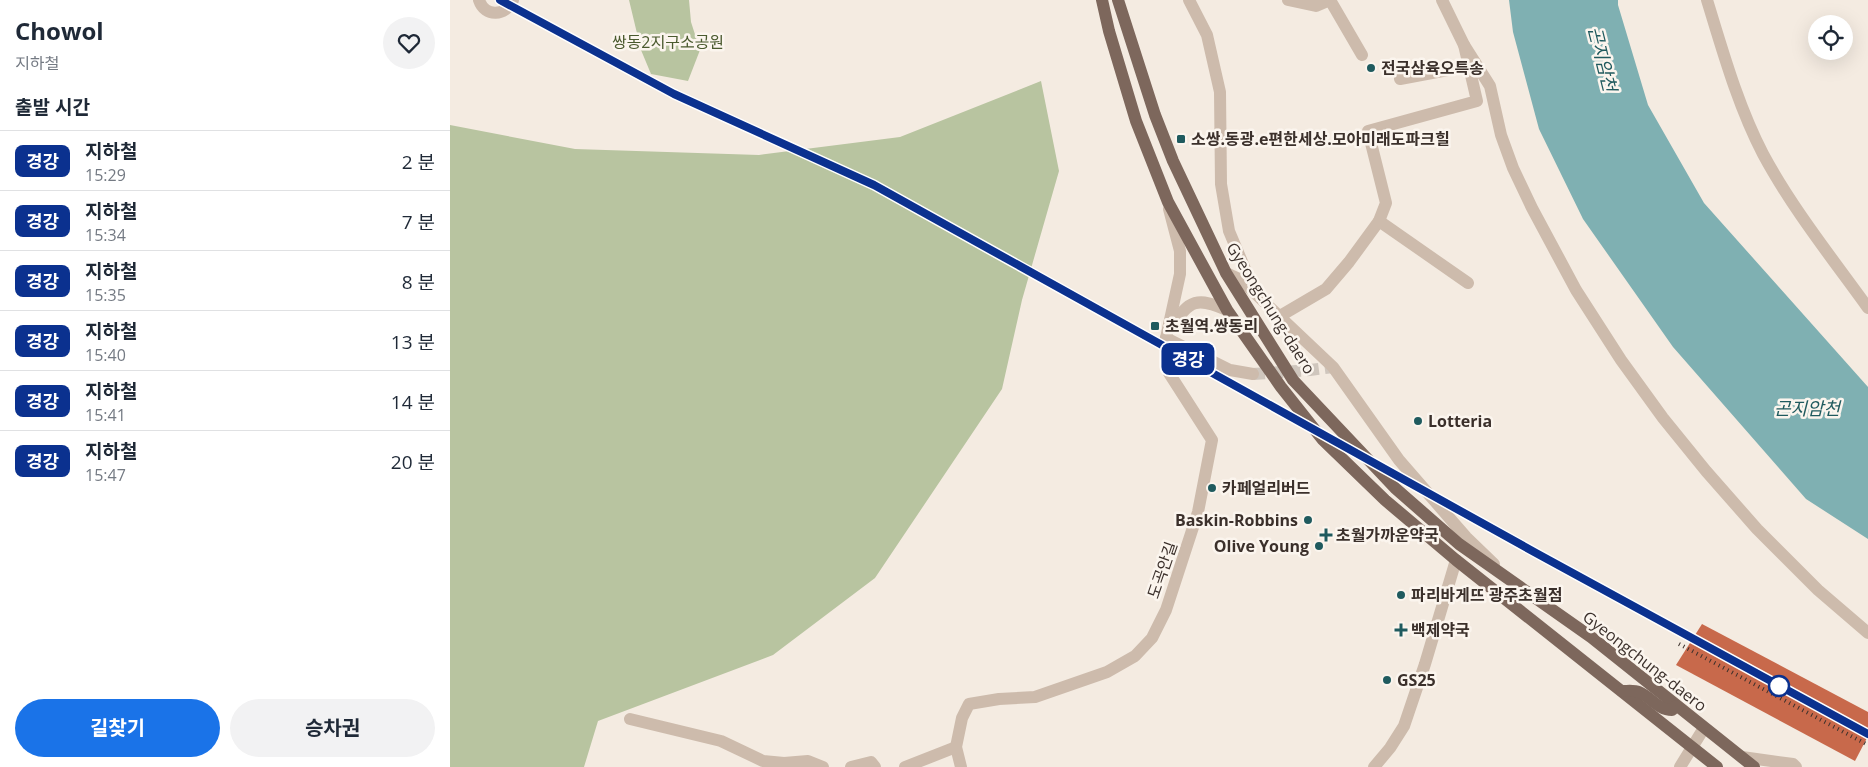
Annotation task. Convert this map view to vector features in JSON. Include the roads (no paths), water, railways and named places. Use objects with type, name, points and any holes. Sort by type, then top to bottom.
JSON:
[{"type":"main road","name":"Gyeongchung-daero","points":[[1102,0],[1109,31],[1136,120],[1168,202],[1227,310],[1281,387],[1323,440],[1385,500],[1456,560],[1717,767]]},
{"type":"main road","name":"Gyeongchung-daero","points":[[1118,0],[1155,115],[1173,161],[1226,273],[1293,380],[1395,488],[1459,544],[1591,638],[1754,767]]},
{"type":"main road","points":[[1622,691],[1641,693],[1658,706],[1667,710],[1672,710],[1676,706]]},
{"type":"street","points":[[479,1],[490,12],[496,13],[507,10],[513,0]]},
{"type":"street","points":[[1126,0],[1126,26]]},
{"type":"street","points":[[1189,0],[1207,35],[1220,92],[1221,184],[1229,231],[1255,293]]},
{"type":"street","points":[[1288,0],[1316,6],[1330,0],[1362,55]]},
{"type":"street","points":[[1442,0],[1464,45],[1490,86],[1501,135],[1513,168],[1532,208],[1576,290],[1621,360],[1663,418],[1700,464],[1757,529],[1818,590],[1868,633]]},
{"type":"street","points":[[1707,0],[1744,111],[1762,152],[1779,182],[1868,308]]},
{"type":"street","points":[[1280,316],[1326,289],[1350,262],[1379,221],[1386,203],[1368,131],[1478,100],[1464,45]]},
{"type":"street","points":[[1400,80],[1469,66]]},
{"type":"street","name":"도곡안길","points":[[961,767],[956,747],[962,718],[969,704],[999,699],[1035,697],[1107,672],[1134,656],[1152,638],[1166,610],[1198,512],[1212,440],[1169,373],[1166,338],[1180,274],[1180,251],[1168,202]]},
{"type":"street","points":[[1379,221],[1468,283]]},
{"type":"street","points":[[1226,273],[1241,280],[1333,367],[1399,460],[1466,537],[1512,581]]},
{"type":"street","points":[[1227,310],[1209,302],[1192,304],[1181,313],[1166,338],[1230,370],[1253,374]]},
{"type":"street","points":[[1374,767],[1390,748],[1404,726],[1425,664],[1456,560]]},
{"type":"street","points":[[630,718],[721,742],[763,761],[784,763],[808,761],[823,767]]},
{"type":"street","points":[[1680,767],[1704,728]]},
{"type":"street","points":[[905,767],[956,747]]},
{"type":"street","points":[[1742,757],[1793,764],[1796,767]]},
{"type":"street","points":[[851,767],[871,762],[875,767]]},
{"type":"water","name":"곤지암천","points":[[1509,0],[1618,0],[1648,105],[1704,203],[1868,387],[1868,539],[1806,499],[1673,347],[1583,219],[1539,129],[1513,32]]},
{"type":"tunnel","points":[[1253,374],[1333,367]]},
{"type":"railway","points":[[1684,634],[1868,734]]},
{"type":"railway","points":[[1679,644],[1868,745]]},
{"type":"metro line","name":"경강","points":[[500,0],[674,94],[874,185],[1536,553],[1868,734]]},
{"type":"place","name":"전국삼육오특송","points":[[1371,68]]},
{"type":"place","name":"소쌍.동광.e편한세상.모아미래도파크힐","points":[[1181,139]]},
{"type":"place","name":"초월역.쌍동리","points":[[1155,326]]},
{"type":"place","name":"Lotteria","points":[[1418,421]]},
{"type":"place","name":"카페얼리버드","points":[[1212,488]]},
{"type":"place","name":"Baskin-Robbins","points":[[1308,520]]},
{"type":"place","name":"초월가까운약국","points":[[1326,535]]},
{"type":"place","name":"Olive Young","points":[[1319,546]]},
{"type":"place","name":"파리바게뜨 광주초월점","points":[[1401,595]]},
{"type":"place","name":"백제약국","points":[[1401,630]]},
{"type":"place","name":"GS25","points":[[1387,680]]},
{"type":"park label","name":"쌍동2지구소공원","points":[[668,42]]}]
